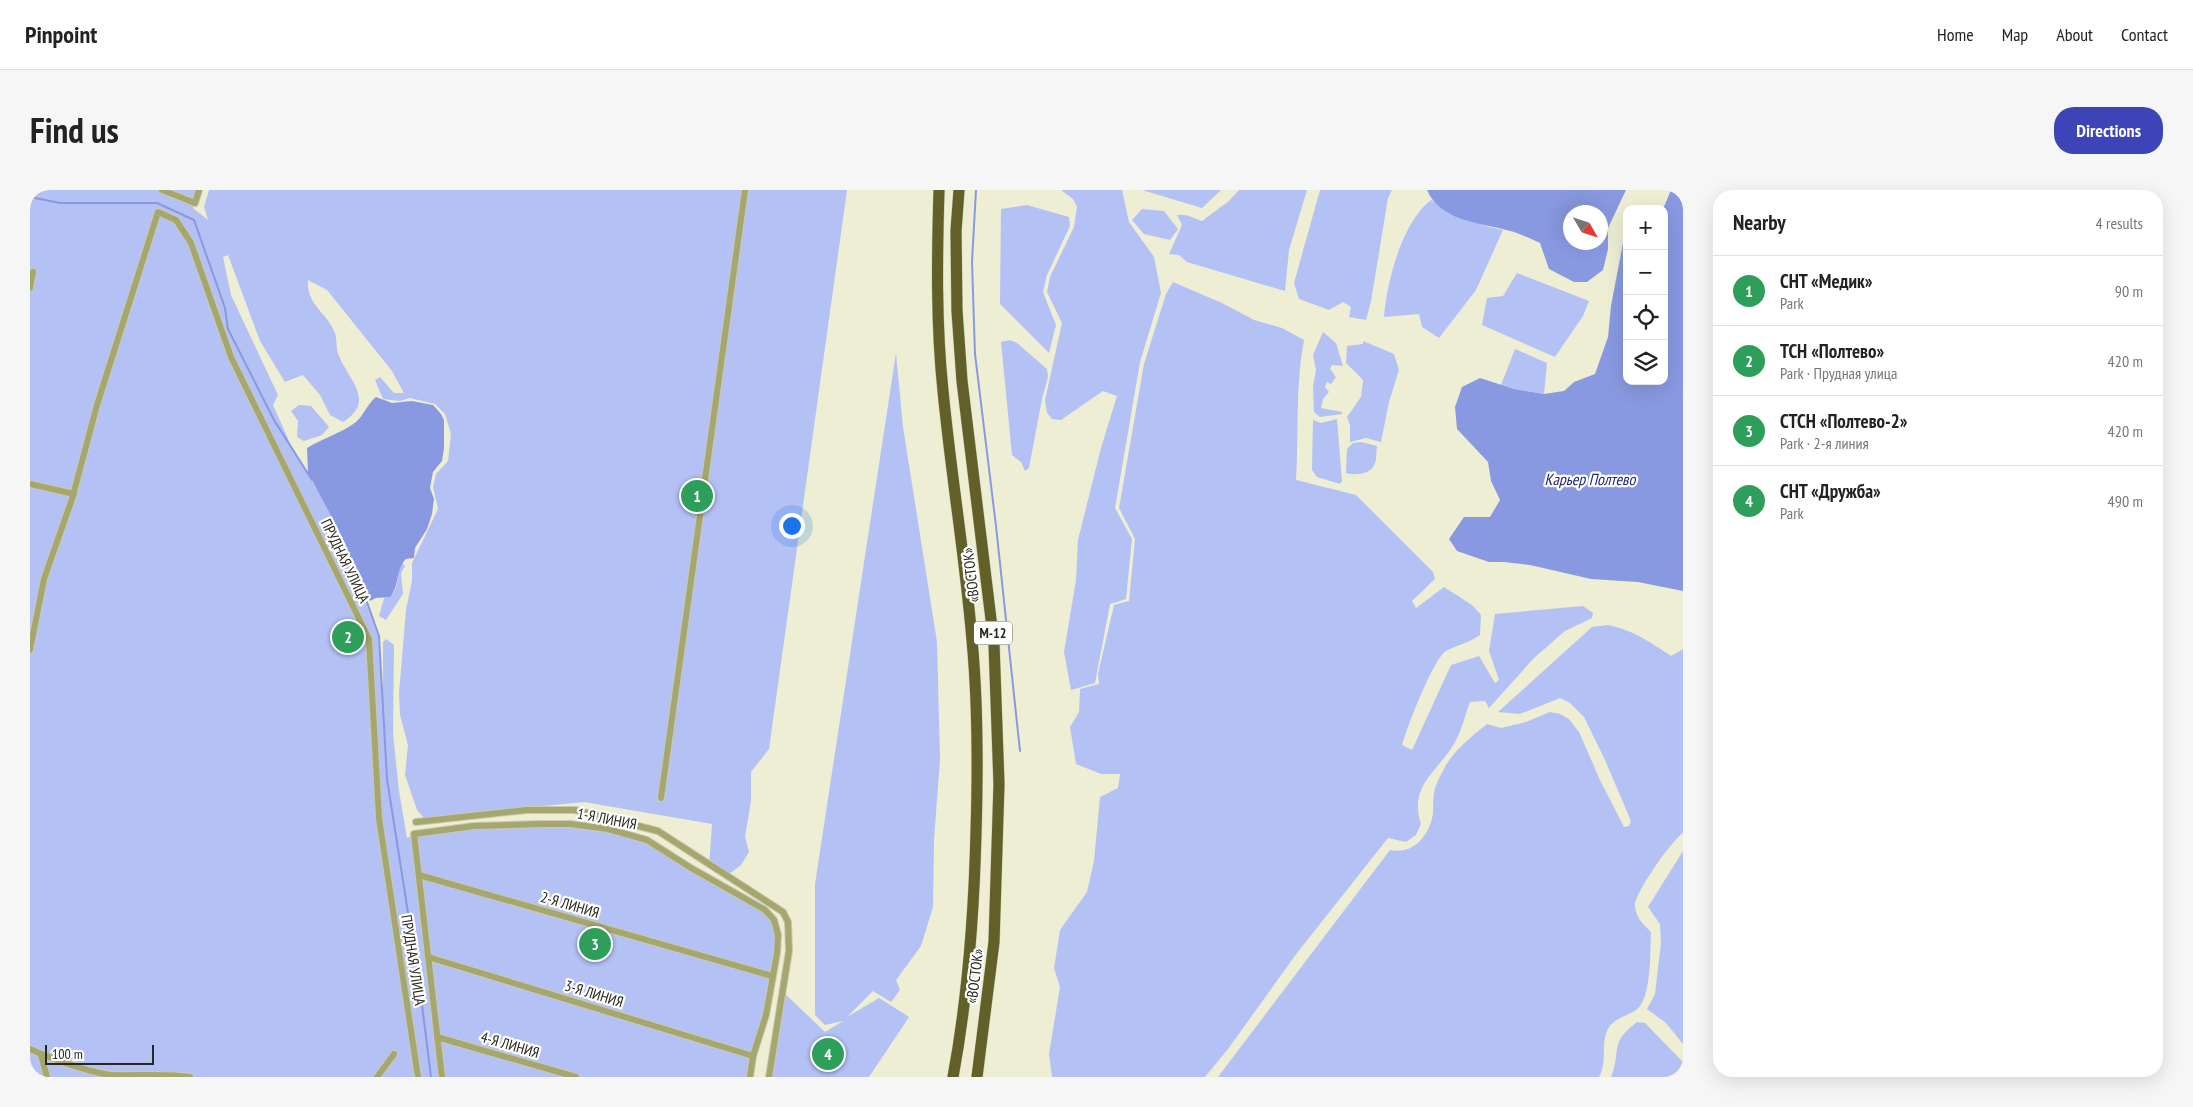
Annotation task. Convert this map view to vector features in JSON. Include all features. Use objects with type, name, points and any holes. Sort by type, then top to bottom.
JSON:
[{"type":"highway","name":"«ВОСТОК»","points":[[939,190],[937,307],[943,391],[972,641],[976,715],[977,791],[974,914],[961,1034],[953,1077]]},
{"type":"highway","name":"«ВОСТОК»","points":[[959,190],[956,231],[957,311],[962,381],[994,644],[999,784],[994,942],[977,1077]]},
{"type":"street","points":[[162,190],[195,203],[199,190]]},
{"type":"street","points":[[661,798],[745,190]]},
{"type":"street","name":"ПРУДНАЯ УЛИЦА","points":[[74,494],[98,405],[158,212],[176,220],[191,244],[231,357],[369,639],[379,818],[418,1077]]},
{"type":"street","points":[[30,288],[33,272]]},
{"type":"street","points":[[30,484],[74,494],[44,579],[30,650]]},
{"type":"street","points":[[416,822],[527,810],[575,810],[658,832],[770,902],[783,912],[788,922],[789,950],[769,1077]]},
{"type":"street","name":"1-Я ЛИНИЯ","points":[[419,874],[414,834],[474,826],[570,824],[608,829],[647,840],[691,868],[765,910],[774,920],[778,936],[777,953],[766,1015],[753,1056],[750,1077]]},
{"type":"street","points":[[419,874],[442,1077]]},
{"type":"street","name":"2-Я ЛИНИЯ","points":[[419,874],[772,976]]},
{"type":"street","name":"3-Я ЛИНИЯ","points":[[428,957],[753,1056]]},
{"type":"street","name":"4-Я ЛИНИЯ","points":[[438,1037],[576,1077]]},
{"type":"street","points":[[30,1049],[41,1055],[110,1075],[165,1074],[190,1077]]},
{"type":"street","points":[[377,1077],[394,1054]]},
{"type":"street","points":[[41,1055],[47,1077]]},
{"type":"shaded area","points":[[30,190],[199,190],[193,208],[208,220],[204,207],[209,190],[847,190],[769,749],[751,772],[751,801],[745,837],[749,852],[741,865],[729,874],[709,867],[712,824],[584,802],[424,818],[417,810],[405,775],[408,745],[400,715],[399,693],[406,610],[412,581],[412,563],[438,509],[433,487],[436,474],[448,461],[451,434],[445,414],[435,404],[410,398],[400,401],[383,399],[375,380],[380,377],[394,393],[404,393],[392,371],[327,290],[308,280],[310,296],[332,326],[336,335],[338,353],[357,389],[359,397],[358,405],[353,414],[343,422],[330,415],[320,395],[303,375],[285,382],[260,341],[228,255],[223,257],[231,295],[278,395],[273,405],[294,452],[329,509],[379,636],[383,696],[383,642],[386,639],[394,645],[393,733],[399,791],[407,838],[414,834],[474,826],[570,824],[647,840],[765,910],[774,920],[777,953],[750,1077],[30,1077]]},
{"type":"shaded area","points":[[1061,190],[1122,190],[1129,222],[1154,257],[1161,293],[1140,362],[1115,508],[1132,539],[1126,599],[1110,604],[1095,683],[1071,690],[1064,652],[1076,580],[1078,540],[1101,448],[1117,396],[1103,391],[1061,420],[1052,419],[1047,413],[1045,400],[1062,323],[1047,292],[1050,277],[1074,227],[1077,207],[1073,199]]},
{"type":"shaded area","points":[[1142,190],[1221,190],[1202,208]]},
{"type":"shaded area","points":[[1239,190],[1307,190],[1289,250],[1285,291],[1187,262],[1179,255],[1169,254],[1182,225],[1177,215],[1186,215],[1202,221],[1229,201]]},
{"type":"shaded area","points":[[1320,190],[1392,190],[1388,198],[1371,301],[1366,320],[1349,317],[1351,307],[1343,302],[1329,310],[1299,299],[1294,283]]},
{"type":"shaded area","points":[[1431,200],[1465,219],[1503,230],[1476,290],[1439,338],[1422,327],[1419,314],[1384,317],[1393,270],[1404,237],[1412,222]]},
{"type":"shaded area","points":[[1027,205],[1069,217],[1070,226],[1047,275],[1043,292],[1056,325],[1049,353],[1000,304],[1001,209]]},
{"type":"shaded area","points":[[1142,209],[1164,211],[1178,229],[1170,240],[1144,234],[1132,220]]},
{"type":"shaded area","points":[[1517,273],[1589,301],[1583,316],[1555,357],[1482,325],[1487,298],[1503,296]]},
{"type":"shaded area","points":[[1173,282],[1222,303],[1254,320],[1282,328],[1304,340],[1298,393],[1296,480],[1356,495],[1433,572],[1435,579],[1412,601],[1416,608],[1444,587],[1472,605],[1481,615],[1480,635],[1446,651],[1434,667],[1402,745],[1412,750],[1451,665],[1479,656],[1495,683],[1499,680],[1489,651],[1495,614],[1583,606],[1593,613],[1592,618],[1565,631],[1534,658],[1489,708],[1485,701],[1470,702],[1455,742],[1427,779],[1422,789],[1418,810],[1421,824],[1416,835],[1406,842],[1388,838],[1297,953],[1228,1049],[1205,1077],[1052,1077],[1049,1054],[1060,987],[1054,968],[1060,930],[1087,892],[1094,861],[1100,797],[1118,788],[1120,774],[1101,774],[1076,764],[1070,727],[1079,712],[1080,689],[1099,684],[1098,674],[1114,605],[1129,601],[1135,539],[1119,508],[1144,364],[1166,294]]},
{"type":"shaded area","points":[[1323,332],[1336,343],[1343,366],[1332,365],[1330,369],[1336,377],[1331,384],[1327,382],[1325,387],[1329,392],[1323,399],[1321,408],[1342,412],[1342,414],[1320,417],[1314,412],[1313,387],[1316,370],[1313,355]]},
{"type":"shaded area","points":[[1010,340],[1017,343],[1047,369],[1048,377],[1029,468],[1025,471],[1021,462],[1012,455],[1001,342]]},
{"type":"shaded area","points":[[1363,341],[1394,354],[1399,370],[1389,402],[1381,442],[1366,438],[1350,442],[1350,425],[1347,417],[1361,397],[1363,380],[1346,363],[1347,346],[1363,344]]},
{"type":"shaded area","points":[[1515,349],[1547,363],[1544,394],[1501,385]]},
{"type":"shaded area","points":[[896,353],[903,427],[937,642],[940,759],[934,840],[933,907],[921,946],[896,980],[900,990],[891,1002],[873,991],[847,1017],[879,998],[909,1017],[869,1077],[769,1077],[782,991],[825,1032],[843,1021],[825,1025],[815,1015],[815,884]]},
{"type":"shaded area","points":[[299,405],[311,406],[329,427],[322,435],[304,441],[297,437],[298,421],[291,411]]},
{"type":"shaded area","points":[[1337,419],[1342,481],[1340,484],[1317,477],[1312,470],[1313,420],[1321,423]]},
{"type":"shaded area","points":[[1361,442],[1377,446],[1375,463],[1371,470],[1367,472],[1346,473],[1347,449],[1353,443]]},
{"type":"shaded area","points":[[402,563],[405,566],[401,573],[403,594],[386,620],[379,616],[384,598],[393,593]]},
{"type":"shaded area","points":[[1608,625],[1633,633],[1671,656],[1683,649],[1683,833],[1654,868],[1636,900],[1635,906],[1640,921],[1651,932],[1648,985],[1645,996],[1636,1010],[1617,1020],[1608,1029],[1604,1041],[1602,1071],[1599,1077],[1218,1077],[1390,850],[1399,851],[1406,849],[1419,842],[1424,836],[1433,813],[1435,790],[1446,765],[1459,748],[1487,724],[1501,728],[1526,722],[1550,712],[1560,714],[1569,719],[1579,732],[1600,780],[1624,827],[1629,826],[1631,821],[1605,760],[1584,717],[1570,703],[1560,698],[1520,714],[1498,712],[1592,627]]},
{"type":"shaded area","points":[[1683,851],[1683,1044],[1666,1023],[1647,1009],[1655,994],[1661,943],[1660,924],[1648,907]]},
{"type":"shaded area","points":[[1637,1022],[1645,1023],[1683,1062],[1683,1077],[1611,1077],[1619,1042],[1622,1036]]},
{"type":"water","points":[[1427,190],[1626,190],[1608,228],[1608,205],[1563,205],[1563,250],[1608,250],[1603,270],[1587,282],[1574,282],[1549,269],[1540,243],[1514,232],[1465,220],[1442,209]]},
{"type":"water","name":"Карьер Полтево","points":[[1671,190],[1683,190],[1683,591],[1638,582],[1591,579],[1530,565],[1489,562],[1457,551],[1449,539],[1464,517],[1490,517],[1500,500],[1491,481],[1488,462],[1457,429],[1455,407],[1462,387],[1480,378],[1514,389],[1544,394],[1564,391],[1574,382],[1595,374],[1608,337],[1611,306],[1623,243],[1623,385],[1668,385],[1668,205],[1665,205]]},
{"type":"water","points":[[376,397],[392,403],[412,401],[433,405],[444,420],[444,448],[442,461],[433,472],[430,488],[434,499],[432,514],[427,529],[415,548],[414,558],[406,559],[403,563],[390,597],[376,598],[370,601],[346,543],[308,473],[307,448],[356,422]]},
{"type":"waterway","points":[[976,190],[972,262],[975,354],[1020,751]]},
{"type":"waterway","points":[[30,197],[60,203],[157,203],[194,220],[225,308],[228,329],[274,420],[312,480]]},
{"type":"waterway","points":[[326,503],[346,543],[379,636],[387,779],[420,989],[431,1077]]},
{"type":"place","name":"СНТ «Медик»","points":[[697,496]]},
{"type":"place","name":"ТСН «Полтево»","points":[[348,637]]},
{"type":"place","name":"СТСН «Полтево-2»","points":[[595,944]]},
{"type":"place","name":"СНТ «Дружба»","points":[[828,1054]]}]
